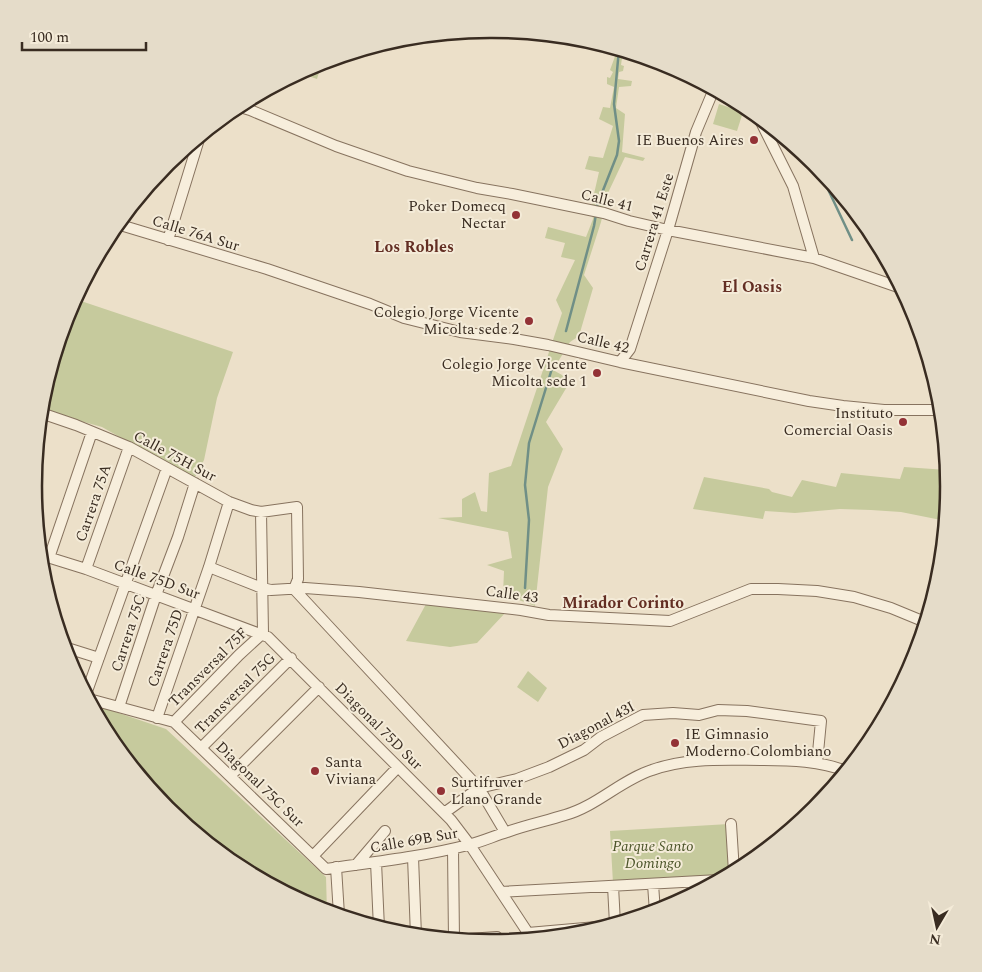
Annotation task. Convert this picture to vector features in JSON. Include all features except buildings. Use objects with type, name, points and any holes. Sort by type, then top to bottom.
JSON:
[{"type":"street","name":"Carrera 41 Este","points":[[620,362],[630,349],[668,230],[696,132],[711,96]]},
{"type":"street","name":"Calle 41","points":[[247,110],[336,146],[408,171],[477,188],[604,213],[668,230],[814,258],[891,285]]},
{"type":"street","points":[[766,131],[793,186],[814,258]]},
{"type":"street","points":[[168,240],[196,148]]},
{"type":"street","name":"Calle 76A Sur","points":[[125,227],[267,269]]},
{"type":"street","name":"Calle 42","points":[[267,269],[370,304],[404,318],[460,332],[514,338],[620,362],[843,406],[884,410],[933,410]]},
{"type":"street","name":"Calle 75H Sur","points":[[48,416],[129,447],[229,502],[262,512],[297,507],[298,578],[294,589]]},
{"type":"street","points":[[47,550],[92,432]]},
{"type":"street","name":"Carrera 75A","points":[[86,570],[129,447]]},
{"type":"street","points":[[89,685],[166,468]]},
{"type":"street","name":"Carrera 75C","points":[[119,707],[195,483]]},
{"type":"street","name":"Carrera 75D","points":[[156,718],[209,566],[229,502]]},
{"type":"street","points":[[262,512],[263,633]]},
{"type":"street","name":"Calle 75D Sur","points":[[49,559],[86,570],[263,633]]},
{"type":"street","name":"Calle 43","points":[[209,566],[271,590],[305,588],[364,592],[521,610],[549,615],[670,621],[752,589],[778,589],[816,591],[854,597],[891,608],[919,620]]},
{"type":"street","points":[[294,589],[479,788],[506,832]]},
{"type":"street","name":"Diagonal 75D Sur","points":[[263,633],[275,642],[444,813],[470,845],[528,933]]},
{"type":"street","name":"Transversal 75F","points":[[174,722],[263,633]]},
{"type":"street","points":[[74,650],[99,658]]},
{"type":"street","name":"Transversal 75G","points":[[201,748],[291,658]]},
{"type":"street","points":[[230,776],[319,686]]},
{"type":"street","points":[[98,702],[174,722]]},
{"type":"street","name":"Diagonal 43I","points":[[479,788],[517,779],[549,767],[584,750],[601,736],[643,715],[699,715],[718,710],[747,710],[821,721],[817,763]]},
{"type":"street","name":"Diagonal 75C Sur","points":[[174,722],[313,856],[331,868]]},
{"type":"street","name":"Calle 69B Sur","points":[[331,868],[414,857],[470,845],[576,811],[604,797],[632,779],[652,770],[691,761],[774,759],[817,763],[839,769]]},
{"type":"street","points":[[313,856],[398,767]]},
{"type":"street","points":[[444,813],[479,788]]},
{"type":"street","points":[[731,824],[733,863]]},
{"type":"street","points":[[356,865],[385,831]]},
{"type":"street","points":[[453,849],[454,933]]},
{"type":"street","points":[[414,857],[416,928]]},
{"type":"street","points":[[376,862],[379,920]]},
{"type":"street","points":[[331,868],[338,907]]},
{"type":"street","points":[[501,892],[701,881]]},
{"type":"street","points":[[653,884],[654,903]]},
{"type":"street","points":[[613,886],[615,917]]},
{"type":"green space","points":[[615,55],[622,57],[621,65],[624,66],[623,71],[619,72],[618,79],[632,81],[631,86],[619,87],[616,108],[625,114],[622,152],[645,158],[643,161],[625,157],[607,195],[601,222],[584,275],[593,288],[579,336],[570,342],[553,370],[571,380],[546,422],[563,449],[548,487],[535,606],[503,594],[504,571],[487,565],[512,558],[508,532],[438,518],[462,517],[462,499],[475,492],[481,511],[487,512],[489,473],[511,466],[562,313],[556,300],[575,260],[561,257],[565,243],[545,238],[548,227],[586,237],[593,219],[591,207],[599,172],[585,169],[589,156],[603,158],[613,126],[599,119],[603,107],[610,108],[614,87],[607,84],[607,77],[610,78],[613,72],[610,70]]},
{"type":"green space","points":[[319,72],[317,79],[309,76]]},
{"type":"green space","points":[[719,104],[742,115],[737,131],[713,124]]},
{"type":"green space","points":[[83,302],[233,352],[217,398],[204,460],[194,479],[102,427],[49,412],[66,342]]},
{"type":"green space","points":[[904,467],[939,469],[939,520],[901,512],[840,509],[795,513],[765,511],[763,519],[693,509],[704,477],[769,489],[772,492],[792,497],[802,480],[836,487],[841,473],[900,479]]},
{"type":"green space","points":[[426,604],[506,612],[477,643],[450,647],[406,641]]},
{"type":"green space","points":[[528,671],[547,688],[538,702],[517,687]]},
{"type":"green space","points":[[101,707],[166,729],[326,877],[327,903],[267,874],[218,842],[195,823],[154,782],[118,735]]},
{"type":"green space","name":"Parque Santo Domingo","points":[[729,824],[731,864],[708,878],[613,883],[610,831]]},
{"type":"waterway","points":[[596,208],[617,155],[619,141],[614,104],[618,56]]},
{"type":"waterway","points":[[829,191],[852,240]]},
{"type":"waterway","points":[[566,331],[596,214]]},
{"type":"waterway","points":[[525,588],[529,520],[525,485],[529,443],[554,362]]},
{"type":"place","name":"IE Buenos Aires","points":[[754,140]]},
{"type":"place","name":"Poker Domecq Nectar","points":[[516,215]]},
{"type":"place","name":"Colegio Jorge Vicente Micolta sede 2","points":[[529,321]]},
{"type":"place","name":"Colegio Jorge Vicente Micolta sede 1","points":[[597,373]]},
{"type":"place","name":"Instituto Comercial Oasis","points":[[903,422]]},
{"type":"place","name":"IE Gimnasio Moderno Colombiano","points":[[675,743]]},
{"type":"place","name":"Santa Viviana","points":[[315,771]]},
{"type":"place","name":"Surtifruver Llano Grande","points":[[441,791]]},
{"type":"district","name":"Los Robles","points":[[414,246]]},
{"type":"district","name":"El Oasis","points":[[752,286]]},
{"type":"district","name":"Mirador Corinto","points":[[623,602]]}]
